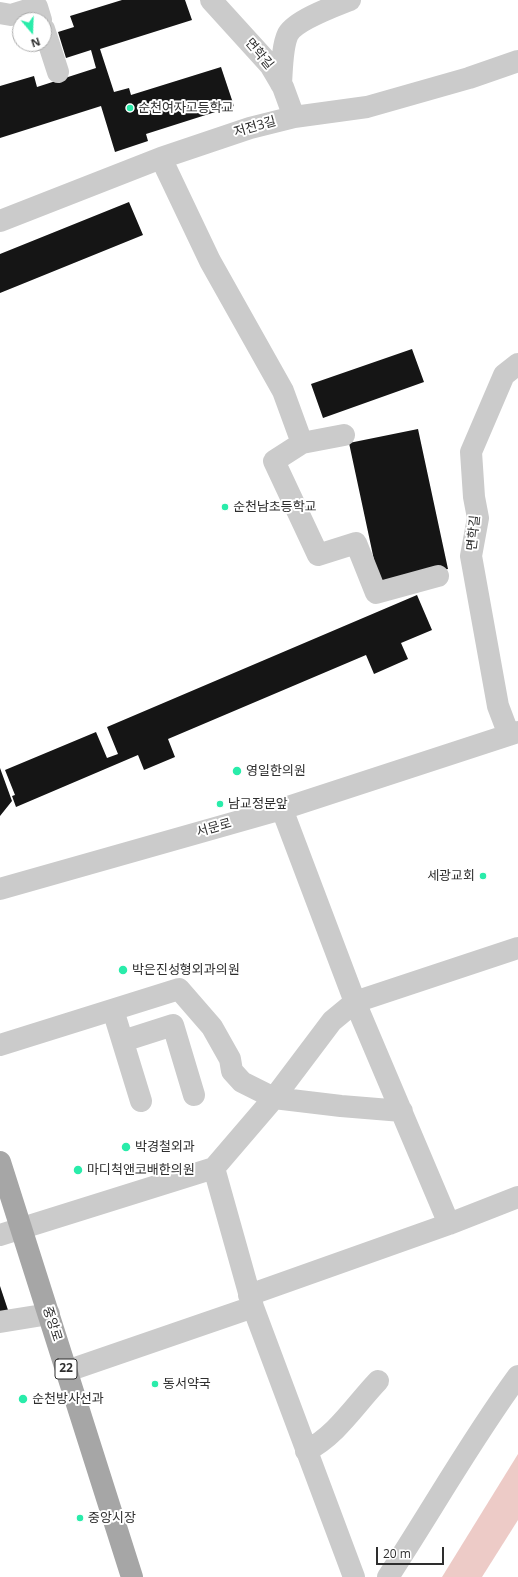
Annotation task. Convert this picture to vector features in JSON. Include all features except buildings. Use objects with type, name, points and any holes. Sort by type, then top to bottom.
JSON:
[{"type":"main road","name":"중앙로","points":[[0,1162],[132,1577]]},
{"type":"street","name":"면학길","points":[[211,0],[270,65],[281,84],[294,117]]},
{"type":"street","points":[[281,84],[284,48],[288,35],[294,27],[324,4],[350,0]]},
{"type":"street","points":[[20,12],[37,7],[39,12]]},
{"type":"street","points":[[0,13],[12,14]]},
{"type":"street","points":[[51,52],[58,72]]},
{"type":"street","name":"저전3길","points":[[0,222],[161,158],[250,128],[294,117],[367,107],[469,78],[518,61]]},
{"type":"street","points":[[161,158],[210,261],[283,391],[302,443]]},
{"type":"street","name":"면학길","points":[[513,734],[498,706],[472,556],[478,518],[474,496],[471,452],[504,375],[518,364]]},
{"type":"street","points":[[344,435],[302,443],[274,460],[318,555],[356,543],[376,593],[438,576]]},
{"type":"street","name":"서문로","points":[[0,889],[282,809],[513,734]]},
{"type":"street","points":[[282,809],[356,1002],[449,1224]]},
{"type":"street","points":[[0,1235],[214,1168],[274,1098],[332,1021],[356,1002],[518,948]]},
{"type":"street","points":[[0,1045],[179,989],[212,1027],[230,1058],[232,1071],[242,1082],[274,1098],[402,1111]]},
{"type":"street","points":[[113,1010],[141,1101]]},
{"type":"street","points":[[122,1041],[173,1025],[194,1095]]},
{"type":"street","points":[[214,1168],[251,1301],[354,1577]]},
{"type":"street","points":[[67,1371],[518,1197]]},
{"type":"street","points":[[0,1322],[49,1314]]},
{"type":"street","points":[[388,1577],[421,1527],[477,1436],[518,1376]]},
{"type":"street","points":[[306,1451],[326,1438],[344,1421],[378,1381]]},
{"type":"shaded area","points":[[518,1454],[518,1520],[482,1577],[442,1577]]},
{"type":"place","name":"순천여자고등학교","points":[[130,108]]},
{"type":"place","name":"순천남초등학교","points":[[225,507]]},
{"type":"place","name":"영일한의원","points":[[237,771]]},
{"type":"place","name":"남교정문앞","points":[[220,804]]},
{"type":"place","name":"세광교회","points":[[483,876]]},
{"type":"place","name":"박은진성형외과의원","points":[[123,970]]},
{"type":"place","name":"박경철외과","points":[[126,1147]]},
{"type":"place","name":"마디척앤코배한의원","points":[[78,1170]]},
{"type":"place","name":"동서약국","points":[[155,1384]]},
{"type":"place","name":"순천방사선과","points":[[23,1399]]},
{"type":"place","name":"중앙시장","points":[[80,1518]]}]
